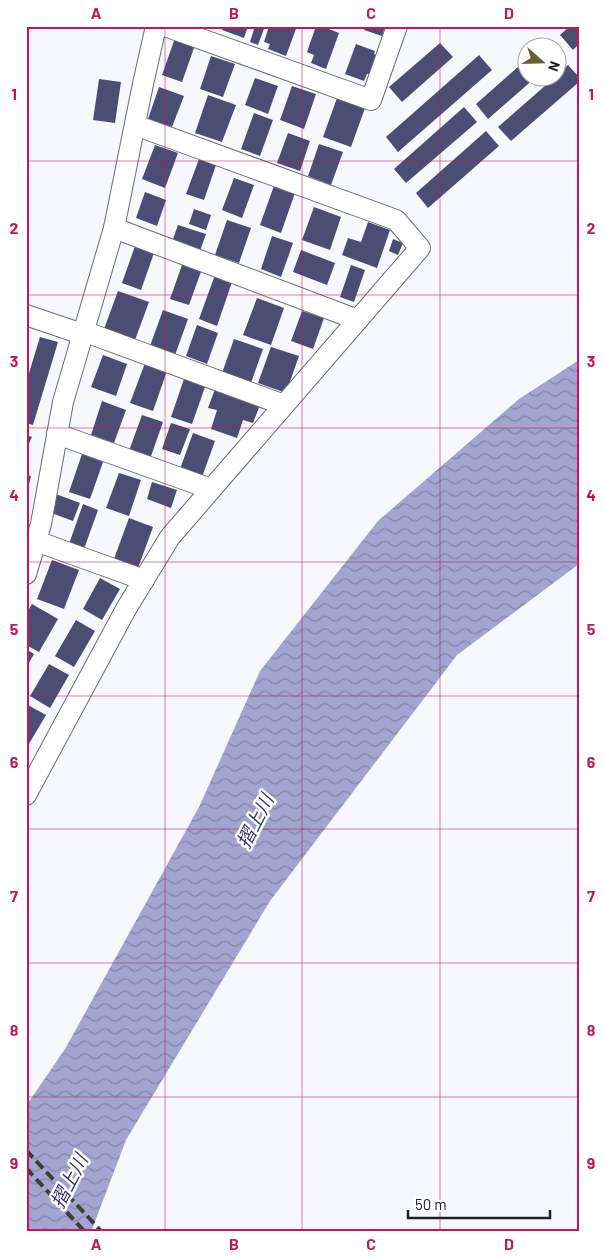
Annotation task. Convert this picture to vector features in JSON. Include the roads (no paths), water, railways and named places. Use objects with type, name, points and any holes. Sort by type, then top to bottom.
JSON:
[{"type":"street","points":[[26,574],[63,402],[114,228],[156,26]]},
{"type":"street","points":[[165,26],[371,100],[397,26]]},
{"type":"street","points":[[26,795],[126,608],[170,537],[420,248],[396,220],[135,125]]},
{"type":"street","points":[[114,228],[358,320]]},
{"type":"street","points":[[26,315],[83,333],[284,405]]},
{"type":"street","points":[[57,434],[211,489]]},
{"type":"street","points":[[35,529],[144,580]]},
{"type":"water","name":"摺上川","points":[[579,360],[579,564],[457,655],[270,901],[126,1140],[91,1232],[26,1232],[26,1106],[65,1049],[199,807],[260,671],[378,521],[519,399]]},
{"type":"railway","points":[[26,1150],[102,1232]]},
{"type":"railway","points":[[26,1168],[85,1232]]}]
